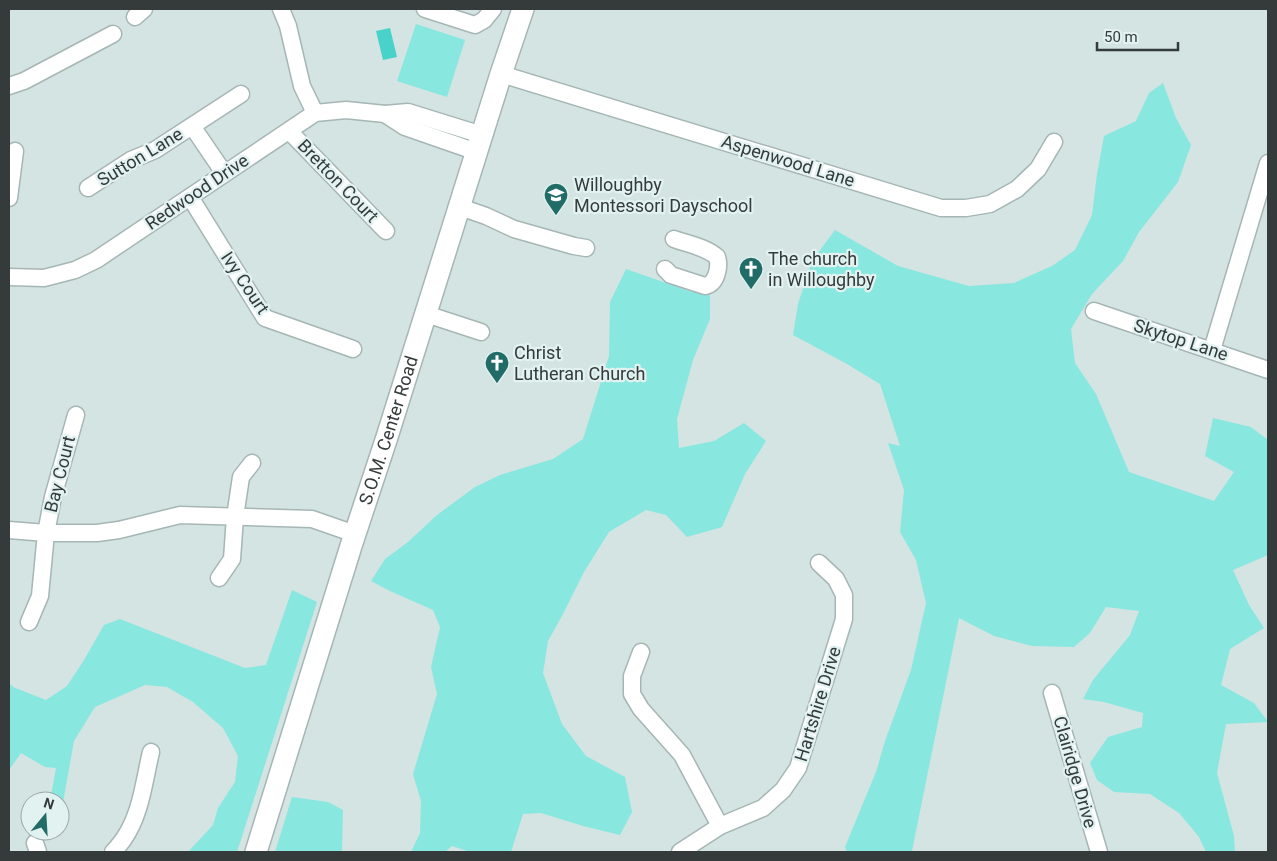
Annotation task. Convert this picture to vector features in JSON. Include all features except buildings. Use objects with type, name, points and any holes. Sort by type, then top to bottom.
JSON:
[{"type":"main road","name":"S.O.M. Center Road","points":[[256,852],[355,534],[523,9]]},
{"type":"street","points":[[281,9],[288,26],[302,86],[315,113]]},
{"type":"street","points":[[425,9],[475,26],[484,20],[493,9]]},
{"type":"street","points":[[9,86],[24,81],[113,34]]},
{"type":"street","name":"Aspenwood Lane","points":[[501,74],[941,208],[966,208],[990,204],[1017,189],[1038,168],[1054,142]]},
{"type":"street","name":"Sutton Lane","points":[[88,188],[131,160],[155,150],[241,94]]},
{"type":"street","name":"Redwood Drive","points":[[9,277],[44,278],[75,270],[96,260],[315,113],[346,110],[385,114],[408,112],[480,143]]},
{"type":"street","name":"Sutton Lane","points":[[192,126],[224,173]]},
{"type":"street","name":"Bretton Court","points":[[289,131],[386,231]]},
{"type":"street","points":[[9,198],[15,151]]},
{"type":"street","points":[[1212,350],[1268,162]]},
{"type":"street","name":"Ivy Court","points":[[190,197],[265,318],[353,349]]},
{"type":"street","points":[[460,207],[486,216],[514,230],[586,248]]},
{"type":"street","points":[[665,269],[671,275],[706,286],[713,282],[718,267],[717,257],[704,248],[674,239]]},
{"type":"street","name":"Skytop Lane","points":[[1094,311],[1268,370]]},
{"type":"street","points":[[426,314],[481,332]]},
{"type":"street","name":"Bay Court","points":[[28,622],[40,596],[46,533],[52,497],[76,415]]},
{"type":"street","points":[[219,578],[232,559],[241,477],[252,463]]},
{"type":"street","points":[[9,530],[46,533],[97,533],[119,530],[180,515],[312,520],[355,534]]},
{"type":"street","name":"Hartshire Drive","points":[[680,852],[720,826],[763,808],[783,790],[798,768],[844,620],[844,594],[836,579],[818,563]]},
{"type":"street","points":[[641,652],[632,676],[632,694],[641,709],[682,755],[720,826]]},
{"type":"street","name":"Clairidge Drive","points":[[1052,693],[1099,852]]},
{"type":"street","points":[[113,852],[124,839],[134,820],[151,752]]},
{"type":"shaded area","points":[[416,24],[465,40],[447,97],[397,81]]},
{"type":"shaded area","points":[[390,28],[397,57],[383,60],[376,31]]},
{"type":"shaded area","points":[[1163,83],[1176,118],[1191,145],[1178,182],[1139,232],[1123,261],[1092,294],[1071,329],[1075,363],[1096,394],[1129,472],[1214,501],[1234,472],[1205,456],[1213,418],[1251,427],[1268,440],[1268,555],[1233,570],[1249,605],[1264,628],[1230,649],[1221,685],[1254,703],[1268,722],[1226,724],[1217,773],[1234,836],[1235,852],[1206,852],[1199,837],[1179,813],[1150,794],[1114,792],[1097,780],[1090,763],[1108,737],[1142,727],[1143,713],[1104,702],[1083,699],[1093,680],[1130,635],[1139,611],[1106,607],[1090,633],[1074,647],[1032,646],[994,636],[959,618],[912,851],[847,852],[845,847],[876,772],[885,741],[911,670],[926,603],[916,560],[900,532],[904,490],[888,443],[900,446],[880,384],[793,335],[798,304],[812,261],[835,230],[898,266],[969,286],[1014,283],[1052,266],[1075,250],[1092,215],[1104,136],[1136,121],[1149,93]]},
{"type":"shaded area","points":[[626,269],[692,292],[710,285],[710,319],[693,360],[677,419],[679,448],[714,441],[744,423],[766,441],[745,474],[722,527],[687,537],[666,515],[646,510],[609,532],[584,572],[548,641],[543,673],[562,724],[586,756],[625,777],[632,812],[620,835],[541,813],[523,814],[511,852],[470,852],[452,846],[445,852],[411,852],[420,833],[421,801],[413,774],[437,694],[431,667],[440,627],[433,610],[371,581],[385,559],[408,542],[437,515],[475,487],[500,475],[553,459],[583,439],[609,356],[610,302]]},
{"type":"shaded area","points":[[292,590],[317,602],[237,852],[188,852],[213,825],[218,808],[235,782],[238,756],[223,728],[193,702],[167,687],[145,685],[95,707],[74,741],[65,791],[52,791],[56,768],[45,767],[21,753],[9,770],[9,683],[13,687],[46,700],[67,686],[104,625],[120,619],[245,668],[266,665]]},
{"type":"shaded area","points":[[292,797],[328,802],[343,810],[342,852],[275,852]]},
{"type":"place","name":"Willoughby Montessori Dayschool","points":[[556,216]]},
{"type":"place","name":"The church in Willoughby","points":[[751,290]]},
{"type":"place","name":"Christ Lutheran Church","points":[[497,384]]}]
